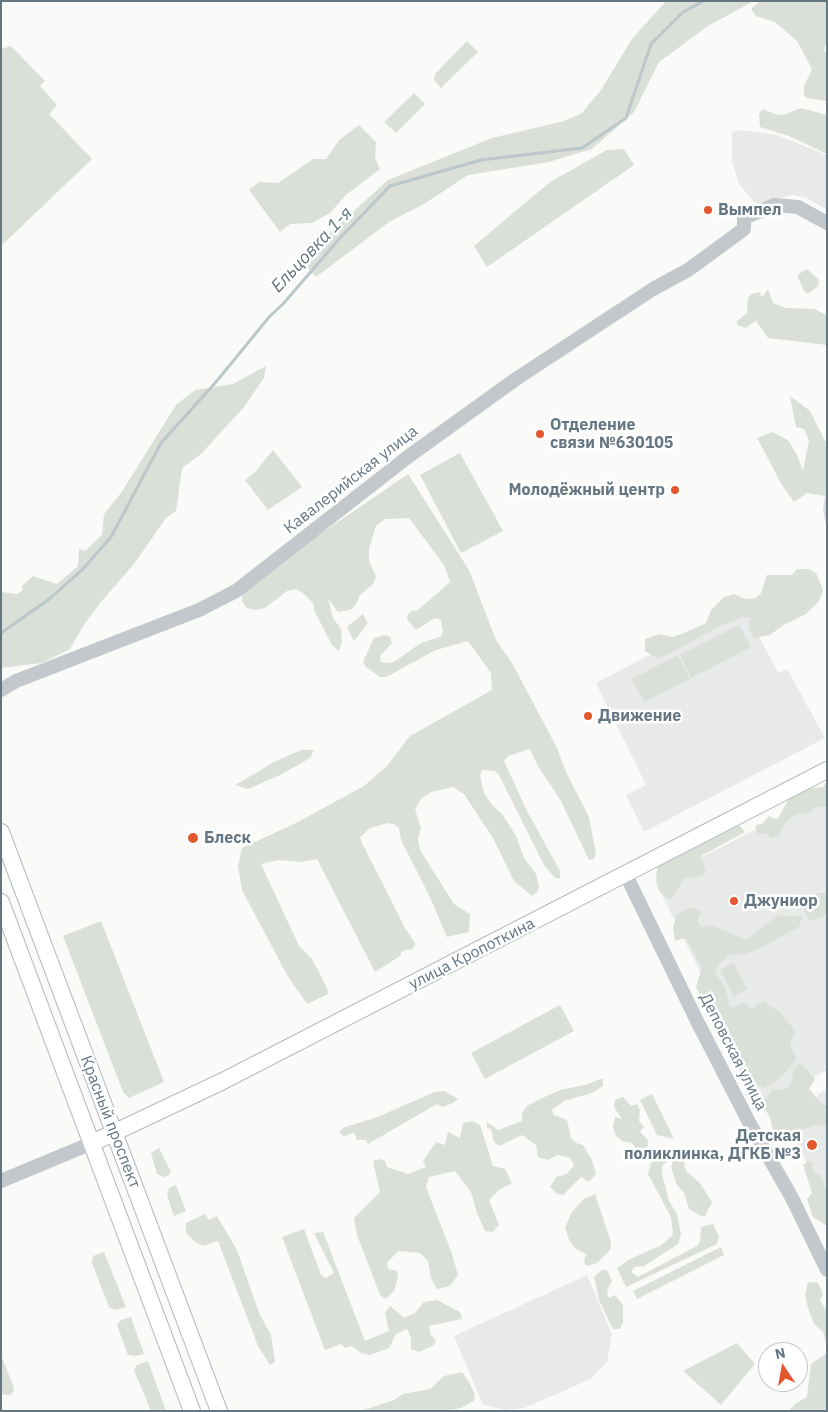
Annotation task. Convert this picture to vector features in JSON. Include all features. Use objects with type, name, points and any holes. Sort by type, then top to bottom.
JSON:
[{"type":"main road","name":"улица Кропоткина","points":[[92,1143],[223,1081],[827,770]]},
{"type":"main road","name":"Красный проспект","points":[[1,832],[219,1411]]},
{"type":"main road","name":"Красный проспект","points":[[1,902],[192,1411]]},
{"type":"main road","points":[[34,994],[57,984]]},
{"type":"street","name":"Кавалерийская улица","points":[[16,681],[199,610],[236,591],[409,456],[516,379],[653,289],[688,270],[744,229],[744,218],[774,205],[798,207],[827,223]]},
{"type":"street","points":[[1,681],[16,681]]},
{"type":"street","points":[[1,690],[16,681]]},
{"type":"street","name":"Деповская улица","points":[[626,875],[715,1056],[751,1126],[792,1198],[827,1270]]},
{"type":"street","points":[[1,1182],[92,1143]]},
{"type":"shaded area","points":[[666,1],[754,1],[708,26],[659,62],[634,112],[592,149],[549,162],[468,175],[424,204],[389,222],[316,277],[300,260],[388,180],[492,138],[564,121],[582,113],[601,90],[632,39]]},
{"type":"shaded area","points":[[760,1],[827,1],[827,39],[824,51],[827,53],[827,101],[807,98],[804,95],[804,86],[812,69],[797,41],[775,22],[756,16],[751,9]]},
{"type":"shaded area","points":[[467,41],[478,52],[441,88],[434,80],[435,74]]},
{"type":"shaded area","points":[[11,46],[45,81],[40,86],[57,105],[49,114],[92,159],[1,246],[1,49]]},
{"type":"shaded area","points":[[414,93],[425,104],[396,133],[384,122]]},
{"type":"shaded area","points":[[801,108],[827,115],[827,154],[789,136],[760,127],[759,115],[762,109],[778,115]]},
{"type":"shaded area","points":[[359,125],[376,142],[375,158],[380,169],[346,195],[330,213],[312,223],[290,224],[280,232],[249,190],[259,182],[278,183],[313,159],[326,159],[339,140]]},
{"type":"shaded area","points":[[740,130],[777,135],[827,155],[827,210],[807,198],[792,195],[756,204],[739,184],[732,161],[732,132]]},
{"type":"shaded area","points":[[624,149],[634,165],[487,267],[474,246],[550,182],[607,150]]},
{"type":"shaded area","points":[[807,269],[819,280],[818,286],[808,294],[804,291],[797,275]]},
{"type":"shaded area","points":[[768,289],[773,303],[786,308],[814,309],[827,315],[827,345],[768,338],[756,321],[746,328],[737,325],[737,321],[747,313],[748,298],[751,294],[761,292],[760,295],[763,296]]},
{"type":"shaded area","points":[[266,366],[264,378],[244,407],[201,454],[182,468],[176,511],[166,518],[134,564],[100,603],[83,626],[70,649],[42,663],[1,668],[1,592],[17,594],[22,591],[22,586],[33,576],[57,584],[78,566],[79,549],[85,551],[102,535],[104,514],[121,493],[176,405],[195,390],[233,384]]},
{"type":"shaded area","points":[[790,396],[810,411],[827,445],[827,530],[823,510],[825,496],[807,493],[794,502],[782,485],[757,438],[772,432],[788,440],[797,455],[803,471],[809,440],[804,429],[796,427]]},
{"type":"shaded area","points":[[273,450],[302,487],[268,510],[245,480],[255,472]]},
{"type":"shaded area","points":[[460,453],[503,531],[461,553],[420,475]]},
{"type":"shaded area","points":[[408,474],[469,570],[496,640],[512,663],[556,746],[567,774],[589,817],[596,853],[594,859],[589,860],[561,801],[538,766],[530,749],[508,756],[504,761],[527,811],[560,871],[560,878],[555,878],[544,865],[499,775],[495,771],[483,770],[480,775],[484,793],[492,805],[502,814],[516,836],[524,858],[536,874],[539,886],[537,892],[532,896],[514,881],[493,838],[464,794],[453,787],[431,792],[421,799],[415,810],[421,828],[418,839],[420,850],[454,904],[470,914],[469,932],[447,937],[430,897],[401,840],[399,828],[394,824],[388,823],[370,828],[360,837],[362,843],[405,928],[415,943],[413,949],[402,951],[400,956],[375,972],[317,859],[300,862],[278,860],[261,864],[299,946],[312,959],[327,988],[328,994],[307,1004],[287,975],[242,890],[238,866],[242,848],[298,822],[364,786],[387,766],[410,736],[492,690],[491,673],[468,641],[436,650],[386,677],[380,677],[366,667],[363,662],[374,638],[385,635],[390,637],[392,643],[380,656],[381,662],[387,663],[394,662],[421,643],[440,637],[443,632],[441,620],[435,618],[416,630],[408,621],[407,616],[411,611],[418,610],[450,582],[444,565],[409,518],[385,519],[376,526],[369,548],[369,561],[376,577],[373,584],[360,595],[355,606],[350,610],[338,612],[328,598],[333,618],[341,629],[342,641],[339,651],[332,645],[315,612],[313,603],[303,593],[296,589],[287,591],[265,608],[255,610],[247,608],[243,603],[241,593],[291,554]]},
{"type":"shaded area","points":[[797,569],[809,569],[816,573],[823,590],[819,601],[806,614],[782,626],[770,635],[754,638],[749,628],[750,618],[742,617],[718,627],[663,657],[657,658],[645,651],[645,639],[660,634],[672,637],[706,623],[711,610],[724,597],[734,594],[745,599],[756,598],[761,593],[767,575],[792,575]]},
{"type":"shaded area","points":[[743,606],[775,667],[779,673],[787,669],[825,738],[644,832],[626,795],[646,785],[596,683]]},
{"type":"shaded area","points":[[363,614],[368,623],[354,641],[347,627]]},
{"type":"shaded area","points":[[739,625],[751,647],[691,678],[680,655]]},
{"type":"shaded area","points":[[678,655],[690,679],[644,702],[632,679]]},
{"type":"shaded area","points":[[301,750],[314,750],[310,758],[280,775],[248,789],[235,785],[276,761]]},
{"type":"shaded area","points":[[827,782],[827,806],[815,808],[808,813],[796,814],[785,823],[779,835],[772,838],[765,833],[758,834],[755,826],[763,823],[769,816],[777,820],[792,793],[800,789],[823,787]]},
{"type":"shaded area","points":[[827,793],[827,1070],[765,1102],[655,881]]},
{"type":"shaded area","points":[[739,825],[745,832],[701,856],[706,871],[702,875],[684,879],[671,900],[665,897],[658,889],[656,877],[660,855],[690,850]]},
{"type":"shaded area","points":[[817,893],[827,893],[827,912],[824,916],[810,921],[801,905]]},
{"type":"shaded area","points":[[690,907],[701,911],[698,921],[701,927],[710,925],[746,940],[779,915],[802,917],[799,927],[744,955],[738,953],[727,956],[714,971],[725,987],[730,1008],[745,1003],[751,1009],[763,1001],[781,1013],[795,1031],[790,1044],[796,1059],[782,1077],[764,1088],[745,1081],[696,987],[702,968],[686,938],[675,941],[673,928],[677,915]]},
{"type":"shaded area","points":[[101,921],[164,1082],[129,1098],[123,1092],[63,936]]},
{"type":"shaded area","points":[[734,963],[747,989],[734,996],[720,970]]},
{"type":"shaded area","points":[[560,1005],[574,1031],[485,1079],[471,1053]]},
{"type":"shaded area","points":[[799,1064],[805,1067],[815,1079],[809,1089],[821,1103],[827,1106],[827,1126],[815,1125],[800,1131],[795,1143],[788,1139],[784,1129],[773,1136],[771,1120],[762,1103],[773,1089],[783,1090],[791,1085],[794,1069]]},
{"type":"shaded area","points":[[603,1078],[603,1086],[592,1093],[564,1101],[552,1110],[554,1115],[567,1120],[571,1138],[576,1143],[583,1145],[592,1160],[596,1174],[589,1182],[581,1177],[563,1195],[557,1194],[550,1187],[556,1177],[567,1174],[574,1165],[570,1158],[558,1155],[548,1160],[538,1157],[536,1145],[522,1135],[499,1146],[494,1142],[491,1129],[487,1128],[487,1122],[498,1130],[522,1121],[522,1113],[527,1106],[538,1100],[560,1090],[585,1085]]},
{"type":"shaded area","name":"Детская поликлинка, ДГКБ №3","points":[[827,1090],[827,1202],[789,1129],[821,1092]]},
{"type":"shaded area","points":[[445,1091],[458,1099],[443,1107],[437,1104],[368,1144],[366,1140],[357,1140],[354,1132],[344,1137],[339,1132],[345,1127],[375,1118],[435,1092]]},
{"type":"shaded area","points":[[652,1094],[674,1139],[657,1135],[640,1100]]},
{"type":"shaded area","points":[[623,1097],[631,1106],[637,1104],[640,1110],[639,1121],[644,1126],[640,1132],[648,1140],[647,1156],[638,1151],[632,1143],[622,1141],[616,1136],[613,1127],[615,1117],[622,1119],[614,1107],[615,1100]]},
{"type":"shaded area","points":[[472,1121],[480,1125],[493,1166],[505,1169],[512,1183],[499,1190],[489,1200],[499,1225],[493,1232],[485,1231],[471,1192],[455,1171],[429,1177],[426,1187],[452,1254],[458,1275],[450,1286],[437,1289],[431,1278],[428,1261],[420,1253],[398,1251],[387,1263],[388,1269],[397,1271],[398,1278],[394,1291],[386,1299],[380,1295],[357,1235],[354,1218],[380,1192],[373,1161],[379,1159],[385,1161],[387,1167],[408,1174],[426,1167],[423,1161],[436,1142],[445,1145],[448,1132],[460,1138],[463,1123]]},
{"type":"shaded area","points":[[159,1148],[171,1172],[168,1176],[164,1177],[157,1174],[151,1153]]},
{"type":"shaded area","points":[[682,1153],[686,1155],[684,1165],[687,1172],[699,1182],[712,1202],[705,1216],[701,1216],[689,1209],[684,1193],[677,1185],[671,1167],[676,1154]]},
{"type":"shaded area","points":[[668,1156],[670,1159],[662,1166],[662,1174],[669,1201],[677,1214],[681,1235],[678,1244],[644,1266],[634,1267],[631,1272],[638,1277],[697,1246],[700,1242],[701,1227],[713,1224],[719,1236],[717,1244],[626,1287],[617,1268],[630,1259],[660,1246],[673,1235],[671,1217],[648,1174],[651,1163]]},
{"type":"shaded area","points":[[808,1161],[812,1163],[813,1171],[821,1176],[827,1194],[827,1226],[813,1217],[807,1199],[812,1193],[803,1165]]},
{"type":"shaded area","points":[[176,1185],[186,1211],[174,1216],[167,1195],[169,1188]]},
{"type":"shaded area","points":[[595,1194],[611,1242],[610,1250],[597,1263],[587,1266],[584,1262],[586,1254],[576,1249],[569,1240],[565,1227],[572,1212],[584,1199]]},
{"type":"shaded area","points":[[205,1214],[209,1220],[217,1216],[237,1250],[259,1313],[271,1335],[275,1362],[270,1365],[258,1346],[218,1241],[203,1246],[186,1233],[186,1223]]},
{"type":"shaded area","points":[[304,1229],[321,1275],[326,1278],[334,1273],[314,1233],[323,1232],[365,1341],[389,1331],[385,1313],[390,1306],[404,1318],[415,1313],[424,1302],[437,1300],[460,1312],[462,1319],[429,1326],[431,1335],[436,1340],[434,1345],[419,1352],[411,1349],[411,1338],[407,1329],[396,1334],[389,1348],[370,1355],[361,1353],[352,1346],[345,1348],[341,1344],[325,1350],[282,1237]]},
{"type":"shaded area","points":[[721,1247],[724,1255],[637,1299],[633,1291]]},
{"type":"shaded area","points":[[104,1252],[126,1307],[115,1310],[109,1307],[92,1263],[93,1256]]},
{"type":"shaded area","points":[[602,1270],[607,1270],[612,1281],[607,1290],[608,1296],[610,1298],[615,1295],[623,1305],[623,1322],[620,1329],[613,1329],[599,1300],[594,1277]]},
{"type":"shaded area","points":[[587,1275],[612,1334],[607,1362],[591,1379],[524,1408],[506,1410],[483,1405],[454,1336]]},
{"type":"shaded area","points":[[808,1282],[818,1283],[823,1294],[820,1301],[827,1311],[827,1346],[823,1332],[814,1324],[808,1308],[805,1295]]},
{"type":"shaded area","points":[[131,1317],[144,1354],[128,1355],[117,1325],[121,1320]]},
{"type":"shaded area","points":[[737,1343],[755,1364],[721,1405],[683,1371]]},
{"type":"shaded area","points":[[827,1353],[826,1411],[789,1411],[795,1404],[807,1397],[811,1364]]},
{"type":"shaded area","points":[[1,1355],[13,1385],[14,1391],[10,1395],[4,1395],[1,1392]]},
{"type":"shaded area","points":[[148,1361],[166,1411],[151,1411],[134,1370],[137,1365]]},
{"type":"shaded area","points":[[462,1372],[475,1395],[474,1401],[461,1408],[443,1411],[361,1411],[394,1400],[403,1394],[430,1389],[444,1376]]},
{"type":"waterway","name":"Ельцовка 1-я","points":[[1,633],[48,600],[82,570],[111,537],[161,443],[216,382],[270,316],[390,186],[481,160],[582,148],[626,118],[651,44],[683,12],[704,1]]},
{"type":"place","name":"Вымпел","points":[[708,210]]},
{"type":"place","name":"Отделение связи №630105","points":[[540,434]]},
{"type":"place","name":"Молодёжный центр","points":[[675,490]]},
{"type":"place","name":"Движение","points":[[588,716]]},
{"type":"place","name":"Блеск","points":[[193,838]]},
{"type":"place","name":"Джуниор","points":[[734,901]]},
{"type":"place","name":"Детская поликлинка, ДГКБ №3","points":[[812,1145]]}]
